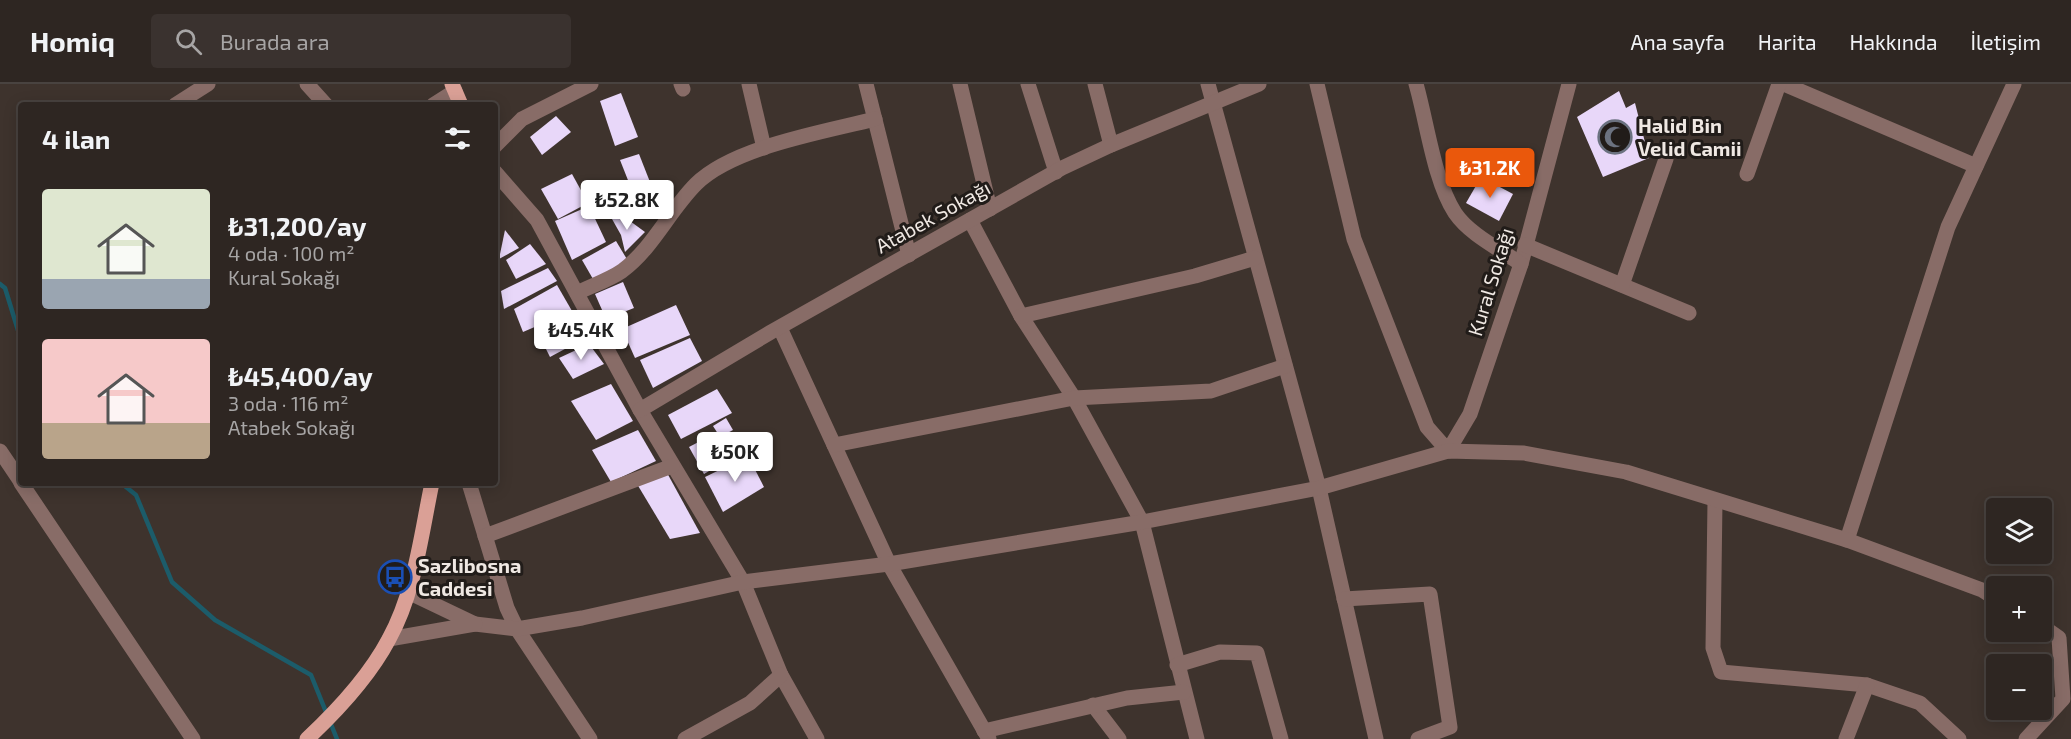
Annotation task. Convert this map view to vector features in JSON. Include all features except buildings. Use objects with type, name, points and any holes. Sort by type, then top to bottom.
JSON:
[{"type":"main road","points":[[307,739],[354,691],[389,639],[408,592],[431,486]]},
{"type":"street","points":[[180,102],[208,84]]},
{"type":"street","points":[[307,84],[323,102]]},
{"type":"street","points":[[498,143],[522,119],[591,84]]},
{"type":"street","points":[[749,84],[764,148]]},
{"type":"street","points":[[866,84],[909,255]]},
{"type":"street","points":[[960,84],[990,209]]},
{"type":"street","points":[[1028,84],[1056,172]]},
{"type":"street","points":[[1095,84],[1112,145]]},
{"type":"street","points":[[1208,84],[1319,488],[1376,739]]},
{"type":"street","name":"Atabek Sokağı","points":[[640,410],[1056,172],[1112,145],[1259,84]]},
{"type":"street","points":[[1317,84],[1354,239],[1427,427],[1448,451]]},
{"type":"street","points":[[1416,84],[1441,183],[1455,213],[1472,230],[1521,264]]},
{"type":"street","name":"Kural Sokağı","points":[[1448,451],[1470,414],[1521,264],[1569,84]]},
{"type":"street","points":[[1747,174],[1779,84]]},
{"type":"street","points":[[1784,84],[1976,166]]},
{"type":"street","points":[[1847,540],[1948,227],[2014,84]]},
{"type":"street","points":[[439,102],[456,93]]},
{"type":"street","points":[[577,293],[621,272],[642,253],[696,184],[717,168],[764,148],[875,119]]},
{"type":"street","points":[[1622,285],[1666,159]]},
{"type":"street","points":[[498,175],[537,220],[640,410],[743,582],[781,675],[817,739]]},
{"type":"street","points":[[970,220],[1021,316],[1074,398],[1142,522],[1197,739]]},
{"type":"street","points":[[1525,245],[1689,313]]},
{"type":"street","points":[[1021,316],[1195,276],[1255,258]]},
{"type":"street","points":[[780,328],[889,564],[986,735],[1094,705],[1127,698],[1184,692]]},
{"type":"street","points":[[834,445],[1074,398],[1211,391],[1285,366]]},
{"type":"street","points":[[0,451],[18,478]]},
{"type":"street","points":[[389,639],[476,624],[517,629],[582,618],[743,582],[889,564],[1142,522],[1319,488],[1448,451],[1524,453],[1626,472],[1847,540],[1986,593]]},
{"type":"street","points":[[485,536],[672,466]]},
{"type":"street","points":[[23,486],[194,739]]},
{"type":"street","points":[[470,486],[507,608],[517,629],[590,739]]},
{"type":"street","points":[[1715,501],[1713,648],[1721,672],[1867,685],[1920,703],[1959,739]]},
{"type":"street","points":[[408,592],[476,624]]},
{"type":"street","points":[[1344,599],[1430,594],[1450,727],[1418,739]]},
{"type":"street","points":[[2026,739],[2063,699],[2059,638],[2052,633]]},
{"type":"street","points":[[1177,665],[1220,652],[1257,653],[1281,739]]},
{"type":"street","points":[[685,739],[750,703],[781,675]]},
{"type":"street","points":[[1846,739],[1867,685]]},
{"type":"street","points":[[1094,705],[1119,739]]},
{"type":"street","points":[[1937,739],[1943,724]]},
{"type":"waterway","points":[[0,284],[5,288],[18,330]]},
{"type":"waterway","points":[[125,486],[136,495],[172,582],[215,620],[311,675],[337,739]]},
{"type":"place","name":"Halid Bin Velid Camii","points":[[1615,137]]},
{"type":"place","name":"Sazlibosna Caddesi","points":[[395,577]]}]
